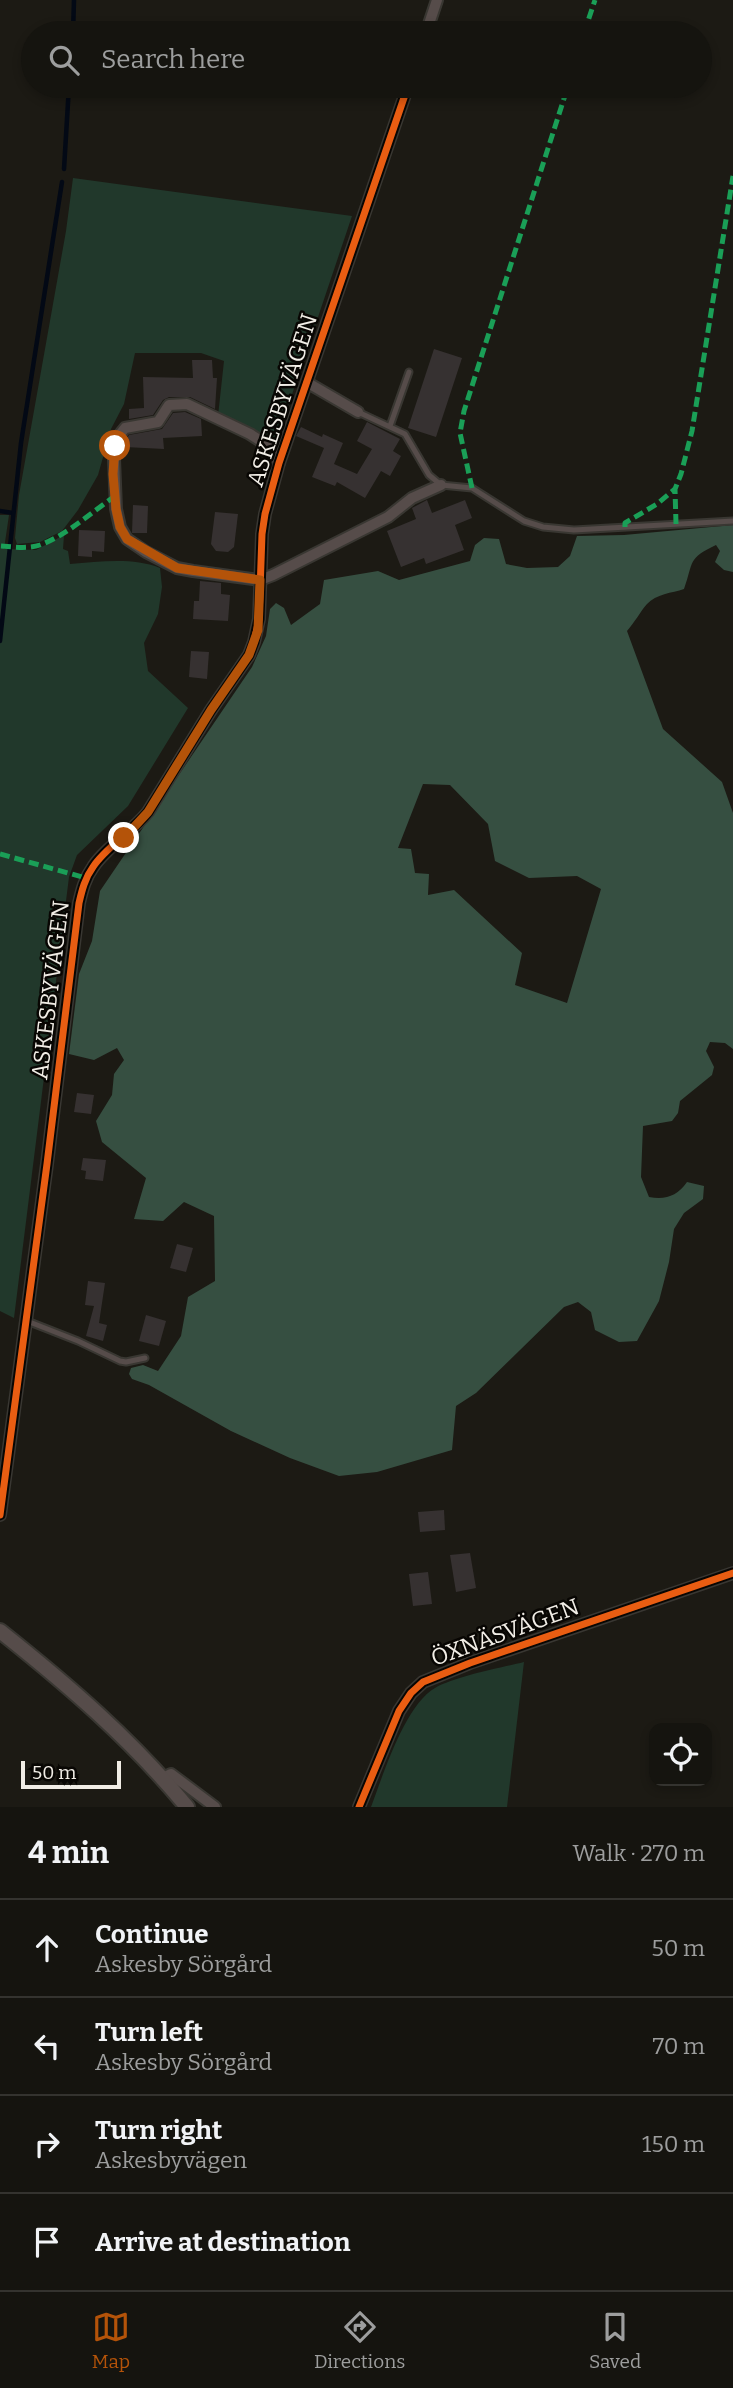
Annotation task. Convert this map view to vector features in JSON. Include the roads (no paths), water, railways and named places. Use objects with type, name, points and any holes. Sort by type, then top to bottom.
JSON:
[{"type":"street","points":[[430,21],[437,0]]},
{"type":"street","name":"ASKESBYVÄGEN","points":[[0,1515],[79,903],[86,878],[101,856],[148,812],[211,710],[249,655],[258,630],[265,514],[279,463],[404,98]]},
{"type":"street","points":[[308,383],[358,412]]},
{"type":"street","points":[[279,463],[262,441],[187,404],[169,405],[158,422],[125,428],[117,438],[113,474],[120,527],[127,539],[177,568],[260,580],[388,517],[412,498],[441,485]]},
{"type":"street","name":"ÖXNÄSVÄGEN","points":[[359,1807],[400,1711],[411,1693],[423,1682],[470,1663],[733,1573]]},
{"type":"street","points":[[0,1631],[94,1709],[163,1777],[187,1807]]},
{"type":"street","points":[[163,1777],[171,1774],[215,1807]]},
{"type":"lane","points":[[390,426],[409,372]]},
{"type":"lane","points":[[358,412],[405,434],[429,475],[441,485],[472,488],[524,521],[543,527],[574,530],[733,521]]},
{"type":"lane","points":[[25,1320],[42,1325],[120,1361],[145,1358]]},
{"type":"waterway","points":[[73,21],[74,0]]},
{"type":"waterway","points":[[64,169],[68,98]]},
{"type":"waterway","points":[[0,641],[21,443],[62,182]]},
{"type":"waterway","points":[[0,511],[13,513]]}]
